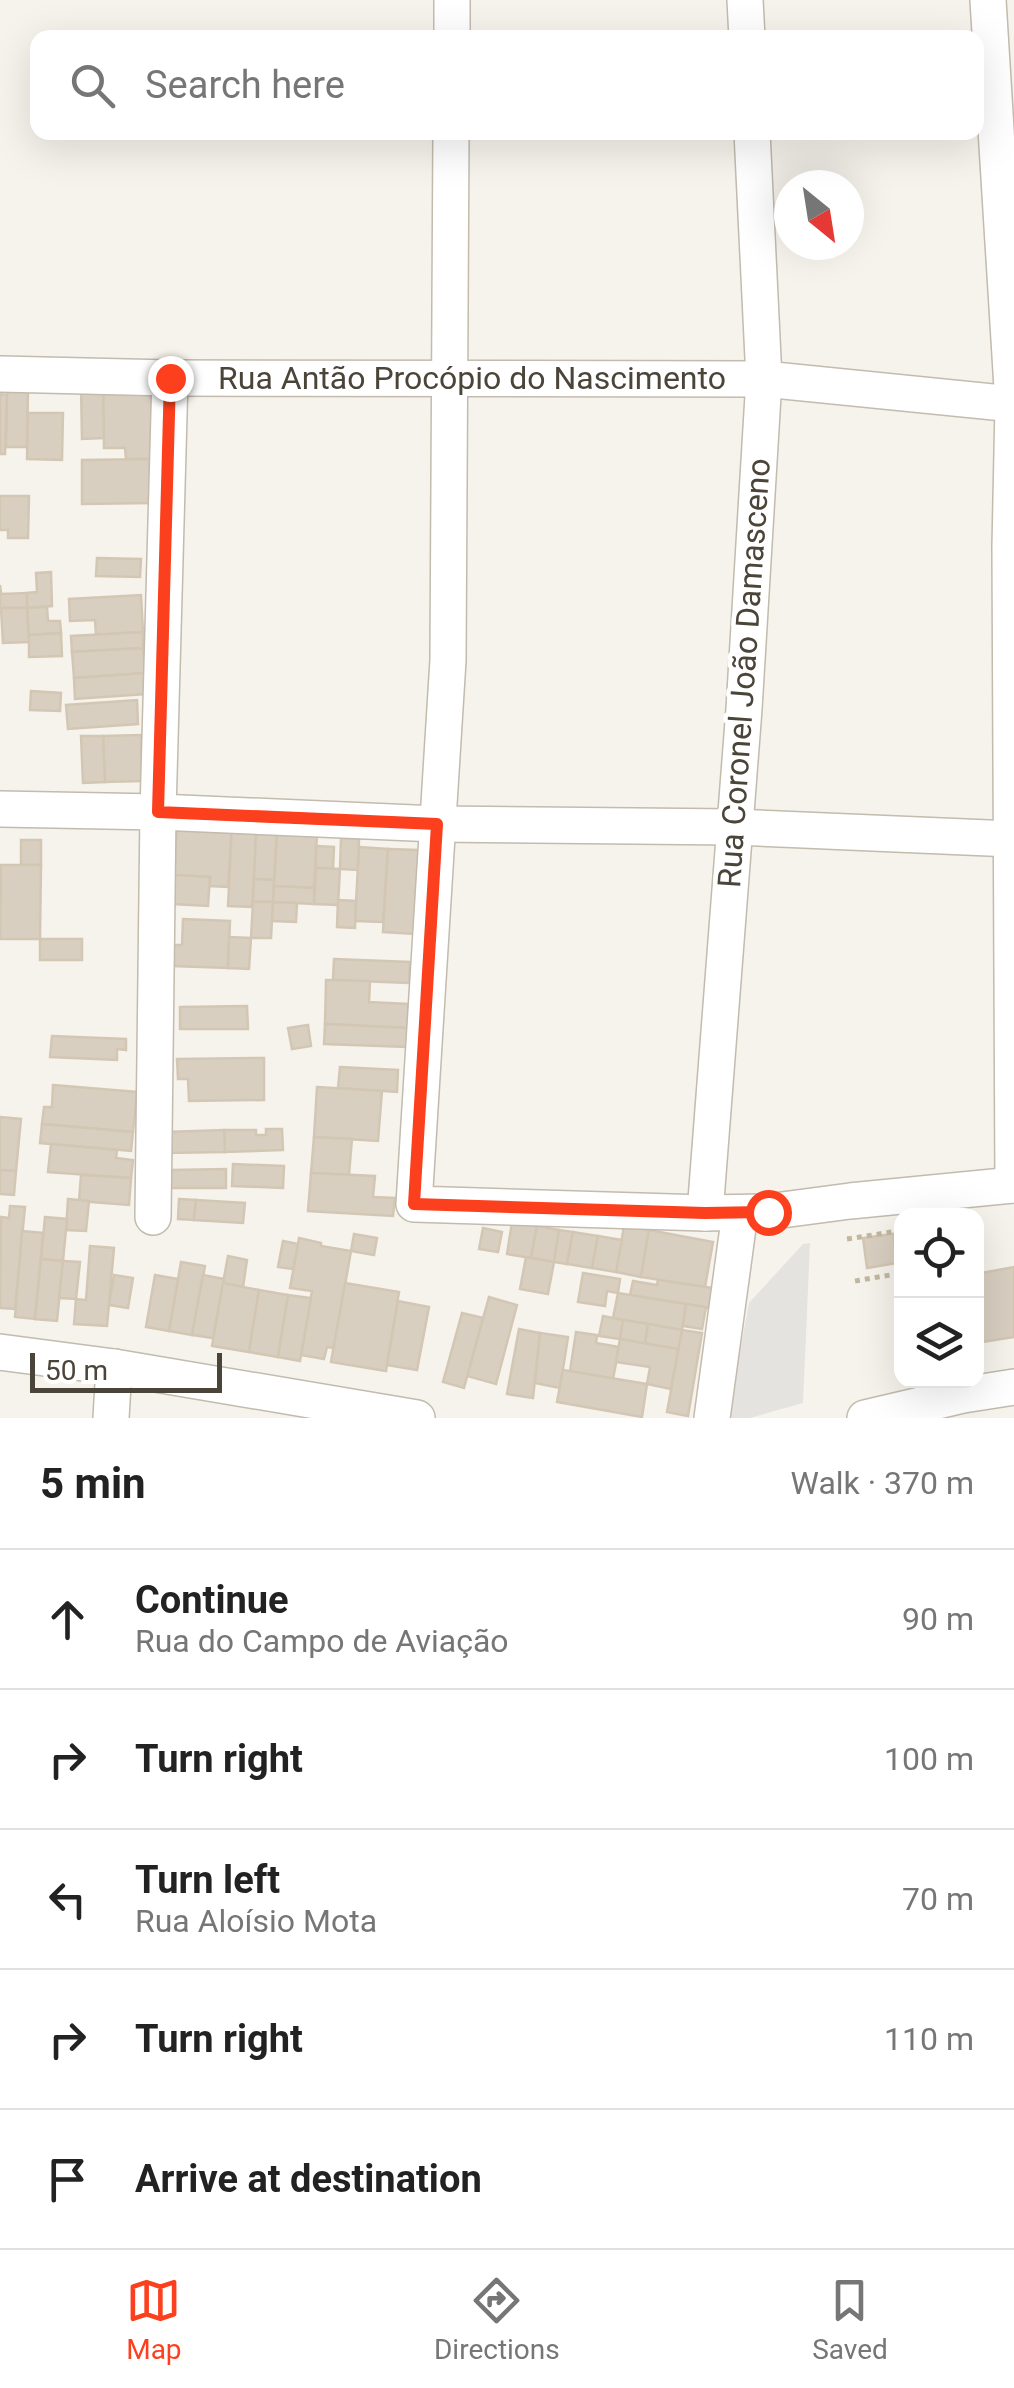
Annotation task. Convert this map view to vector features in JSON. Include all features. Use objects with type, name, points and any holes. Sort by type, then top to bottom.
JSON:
[{"type":"street","points":[[452,0],[452,30]]},
{"type":"street","points":[[746,0],[747,30]]},
{"type":"street","points":[[452,140],[448,660],[414,1204],[768,1212],[1014,1185],[1010,547],[1013,404],[988,0]]},
{"type":"street","name":"Rua Coronel João Damasceno","points":[[712,1418],[734,827],[764,379],[752,140]]},
{"type":"street","name":"Rua Antão Procópio do Nascimento","points":[[0,374],[764,379],[1013,404]]},
{"type":"street","points":[[153,1217],[158,812],[170,378]]},
{"type":"street","points":[[0,810],[158,812],[437,824],[734,827],[1012,839]]},
{"type":"street","points":[[0,1352],[114,1367],[417,1418]]},
{"type":"street","points":[[111,1418],[114,1367]]},
{"type":"street","points":[[866,1418],[963,1395],[1014,1388]]},
{"type":"path","points":[[847,1239],[894,1232]]},
{"type":"path","points":[[855,1280],[894,1274]]},
{"type":"shaded area","points":[[810,1243],[803,1403],[750,1418],[732,1418],[728,1415],[749,1303],[803,1244]]},
{"type":"building","points":[[151,385],[152,459],[126,459],[125,448],[104,448],[103,386]]},
{"type":"building","points":[[81,386],[103,386],[104,438],[82,439]]},
{"type":"building","points":[[7,390],[28,391],[27,447],[6,447]]},
{"type":"building","points":[[0,394],[7,395],[5,454],[0,454]]},
{"type":"building","points":[[28,413],[63,413],[62,460],[27,459]]},
{"type":"building","points":[[152,459],[152,503],[82,504],[82,460]]},
{"type":"building","points":[[0,496],[29,496],[28,538],[8,538],[8,530],[0,530]]},
{"type":"building","points":[[97,558],[141,559],[140,577],[96,576]]},
{"type":"building","points":[[51,572],[52,606],[27,608],[27,593],[37,592],[36,573]]},
{"type":"building","points":[[0,585],[1,594],[27,593],[27,608],[0,608]]},
{"type":"building","points":[[141,595],[143,632],[96,635],[95,620],[70,621],[69,599]]},
{"type":"building","points":[[47,607],[48,621],[60,621],[61,633],[29,635],[27,608]]},
{"type":"building","points":[[1,608],[27,608],[29,642],[3,643]]},
{"type":"building","points":[[143,632],[143,648],[72,652],[71,636]]},
{"type":"building","points":[[61,633],[62,656],[29,657],[29,635]]},
{"type":"building","points":[[143,648],[145,673],[74,678],[72,652]]},
{"type":"building","points":[[145,673],[146,694],[75,699],[74,678]]},
{"type":"building","points":[[31,691],[61,693],[60,711],[30,710]]},
{"type":"building","points":[[137,700],[138,724],[68,729],[66,705]]},
{"type":"building","points":[[141,735],[142,781],[105,782],[103,736]]},
{"type":"building","points":[[81,736],[103,736],[105,782],[83,783]]},
{"type":"building","points":[[177,822],[232,825],[228,887],[209,886],[210,877],[174,875]]},
{"type":"building","points":[[232,825],[257,826],[252,907],[228,906]]},
{"type":"building","points":[[256,831],[277,832],[274,880],[254,879]]},
{"type":"building","points":[[277,832],[317,834],[314,888],[274,886]]},
{"type":"building","points":[[341,838],[359,839],[358,870],[340,869]]},
{"type":"building","points":[[21,840],[41,840],[41,865],[21,865]]},
{"type":"building","points":[[316,846],[334,847],[333,869],[316,868]]},
{"type":"building","points":[[359,847],[388,849],[383,922],[355,921]]},
{"type":"building","points":[[388,849],[419,850],[415,934],[383,932]]},
{"type":"building","points":[[1,865],[41,865],[40,939],[0,939]]},
{"type":"building","points":[[316,868],[340,869],[338,905],[314,904]]},
{"type":"building","points":[[174,875],[210,877],[208,906],[173,904]]},
{"type":"building","points":[[254,879],[274,880],[273,902],[253,902]]},
{"type":"building","points":[[274,886],[314,888],[314,904],[273,902]]},
{"type":"building","points":[[338,900],[356,901],[355,928],[337,927]]},
{"type":"building","points":[[253,902],[273,902],[271,938],[251,938]]},
{"type":"building","points":[[273,902],[297,903],[296,922],[272,921]]},
{"type":"building","points":[[183,919],[230,921],[228,968],[172,966],[173,945],[182,945]]},
{"type":"building","points":[[229,937],[251,938],[249,969],[228,968]]},
{"type":"building","points":[[40,939],[82,939],[82,960],[40,960]]},
{"type":"building","points":[[334,959],[410,962],[409,983],[333,980]]},
{"type":"building","points":[[326,980],[370,981],[369,1002],[408,1004],[408,1028],[325,1024]]},
{"type":"building","points":[[247,1006],[248,1029],[180,1029],[180,1007]]},
{"type":"building","points":[[325,1024],[408,1028],[407,1047],[324,1044]]},
{"type":"building","points":[[308,1025],[311,1046],[292,1049],[288,1028]]},
{"type":"building","points":[[52,1036],[126,1039],[126,1050],[117,1049],[117,1060],[50,1057]]},
{"type":"building","points":[[264,1058],[264,1100],[189,1101],[188,1079],[178,1079],[177,1059]]},
{"type":"building","points":[[340,1067],[398,1070],[397,1092],[338,1088]]},
{"type":"building","points":[[53,1085],[137,1092],[133,1132],[42,1124],[44,1107],[52,1107]]},
{"type":"building","points":[[317,1087],[382,1091],[378,1141],[314,1137]]},
{"type":"building","points":[[0,1117],[21,1119],[16,1171],[0,1170]]},
{"type":"building","points":[[42,1124],[133,1132],[131,1151],[40,1143]]},
{"type":"building","points":[[266,1129],[282,1129],[283,1150],[225,1152],[224,1130],[256,1130],[256,1135],[266,1135]]},
{"type":"building","points":[[224,1130],[225,1152],[165,1153],[165,1132]]},
{"type":"building","points":[[314,1137],[352,1139],[349,1175],[311,1173]]},
{"type":"building","points":[[51,1144],[117,1150],[116,1158],[133,1160],[131,1178],[48,1172]]},
{"type":"building","points":[[233,1164],[284,1166],[283,1188],[232,1186]]},
{"type":"building","points":[[226,1169],[226,1188],[170,1188],[171,1170]]},
{"type":"building","points":[[0,1170],[16,1171],[14,1195],[0,1194]]},
{"type":"building","points":[[311,1173],[375,1176],[373,1197],[395,1198],[393,1216],[308,1211]]},
{"type":"building","points":[[81,1175],[131,1178],[129,1205],[79,1201]]},
{"type":"building","points":[[68,1199],[89,1201],[86,1231],[66,1230]]},
{"type":"building","points":[[179,1199],[196,1200],[194,1220],[178,1219]]},
{"type":"building","points":[[196,1200],[245,1203],[243,1223],[194,1220]]},
{"type":"building","points":[[10,1206],[25,1207],[15,1309],[0,1308],[1,1217],[9,1218]]},
{"type":"building","points":[[45,1217],[67,1219],[63,1261],[41,1259]]},
{"type":"building","points":[[512,1222],[537,1226],[531,1258],[507,1254]]},
{"type":"building","points":[[537,1226],[559,1230],[554,1262],[531,1258]]},
{"type":"building","points":[[624,1226],[649,1230],[641,1277],[616,1272]]},
{"type":"building","points":[[483,1228],[502,1232],[498,1252],[479,1249]]},
{"type":"building","points":[[559,1230],[573,1232],[567,1264],[554,1262]]},
{"type":"building","points":[[649,1230],[713,1242],[705,1287],[641,1277]]},
{"type":"building","points":[[22,1231],[43,1233],[35,1319],[15,1317]]},
{"type":"building","points":[[573,1232],[598,1236],[592,1268],[567,1264]]},
{"type":"building","points":[[354,1234],[377,1238],[374,1255],[351,1251]]},
{"type":"building","points":[[893,1234],[894,1264],[867,1268],[863,1238]]},
{"type":"building","points":[[598,1236],[622,1240],[616,1272],[592,1268]]},
{"type":"building","points":[[299,1238],[351,1251],[334,1348],[327,1347],[324,1359],[301,1355],[312,1291],[290,1288]]},
{"type":"building","points":[[283,1241],[298,1244],[293,1269],[278,1267]]},
{"type":"building","points":[[90,1246],[114,1248],[107,1326],[74,1324],[76,1299],[86,1300]]},
{"type":"building","points":[[228,1256],[247,1260],[243,1287],[223,1283]]},
{"type":"building","points":[[526,1257],[554,1262],[548,1294],[520,1289]]},
{"type":"building","points":[[41,1259],[63,1261],[57,1321],[35,1319]]},
{"type":"building","points":[[63,1261],[80,1262],[76,1299],[59,1298]]},
{"type":"building","points":[[181,1262],[205,1266],[192,1335],[169,1331]]},
{"type":"building","points":[[1014,1267],[1014,1337],[984,1342],[984,1273]]},
{"type":"building","points":[[583,1273],[620,1279],[618,1293],[607,1291],[605,1306],[578,1302]]},
{"type":"building","points":[[114,1275],[133,1278],[128,1308],[109,1305]]},
{"type":"building","points":[[155,1275],[178,1279],[169,1331],[146,1327]]},
{"type":"building","points":[[203,1275],[224,1279],[213,1338],[192,1335]]},
{"type":"building","points":[[658,1280],[713,1288],[709,1308],[630,1295],[633,1281],[657,1285]]},
{"type":"building","points":[[223,1283],[259,1290],[249,1352],[212,1346]]},
{"type":"building","points":[[345,1283],[399,1292],[386,1371],[331,1362]]},
{"type":"building","points":[[259,1290],[288,1295],[278,1357],[249,1352]]},
{"type":"building","points":[[618,1293],[686,1304],[682,1330],[613,1318]]},
{"type":"building","points":[[288,1295],[311,1298],[300,1361],[278,1357]]},
{"type":"building","points":[[489,1297],[517,1305],[496,1384],[467,1376]]},
{"type":"building","points":[[398,1301],[429,1307],[417,1370],[387,1365]]},
{"type":"building","points":[[686,1304],[706,1307],[702,1329],[683,1326]]},
{"type":"building","points":[[462,1313],[483,1318],[464,1388],[443,1382]]},
{"type":"building","points":[[603,1316],[623,1320],[620,1339],[599,1336]]},
{"type":"building","points":[[623,1320],[648,1324],[645,1344],[620,1339]]},
{"type":"building","points":[[648,1324],[682,1330],[679,1349],[645,1344]]},
{"type":"building","points":[[519,1329],[540,1333],[533,1398],[507,1394]]},
{"type":"building","points":[[682,1330],[702,1333],[688,1416],[667,1412]]},
{"type":"building","points":[[576,1332],[597,1335],[596,1343],[619,1347],[613,1379],[570,1371]]},
{"type":"building","points":[[540,1333],[568,1337],[560,1388],[535,1383]]},
{"type":"building","points":[[620,1339],[678,1349],[671,1389],[647,1384],[650,1367],[616,1362]]},
{"type":"building","points":[[563,1370],[647,1384],[642,1417],[557,1402]]},
{"type":"route","points":[[170,378],[158,812],[437,824],[414,1204],[768,1212]]}]
